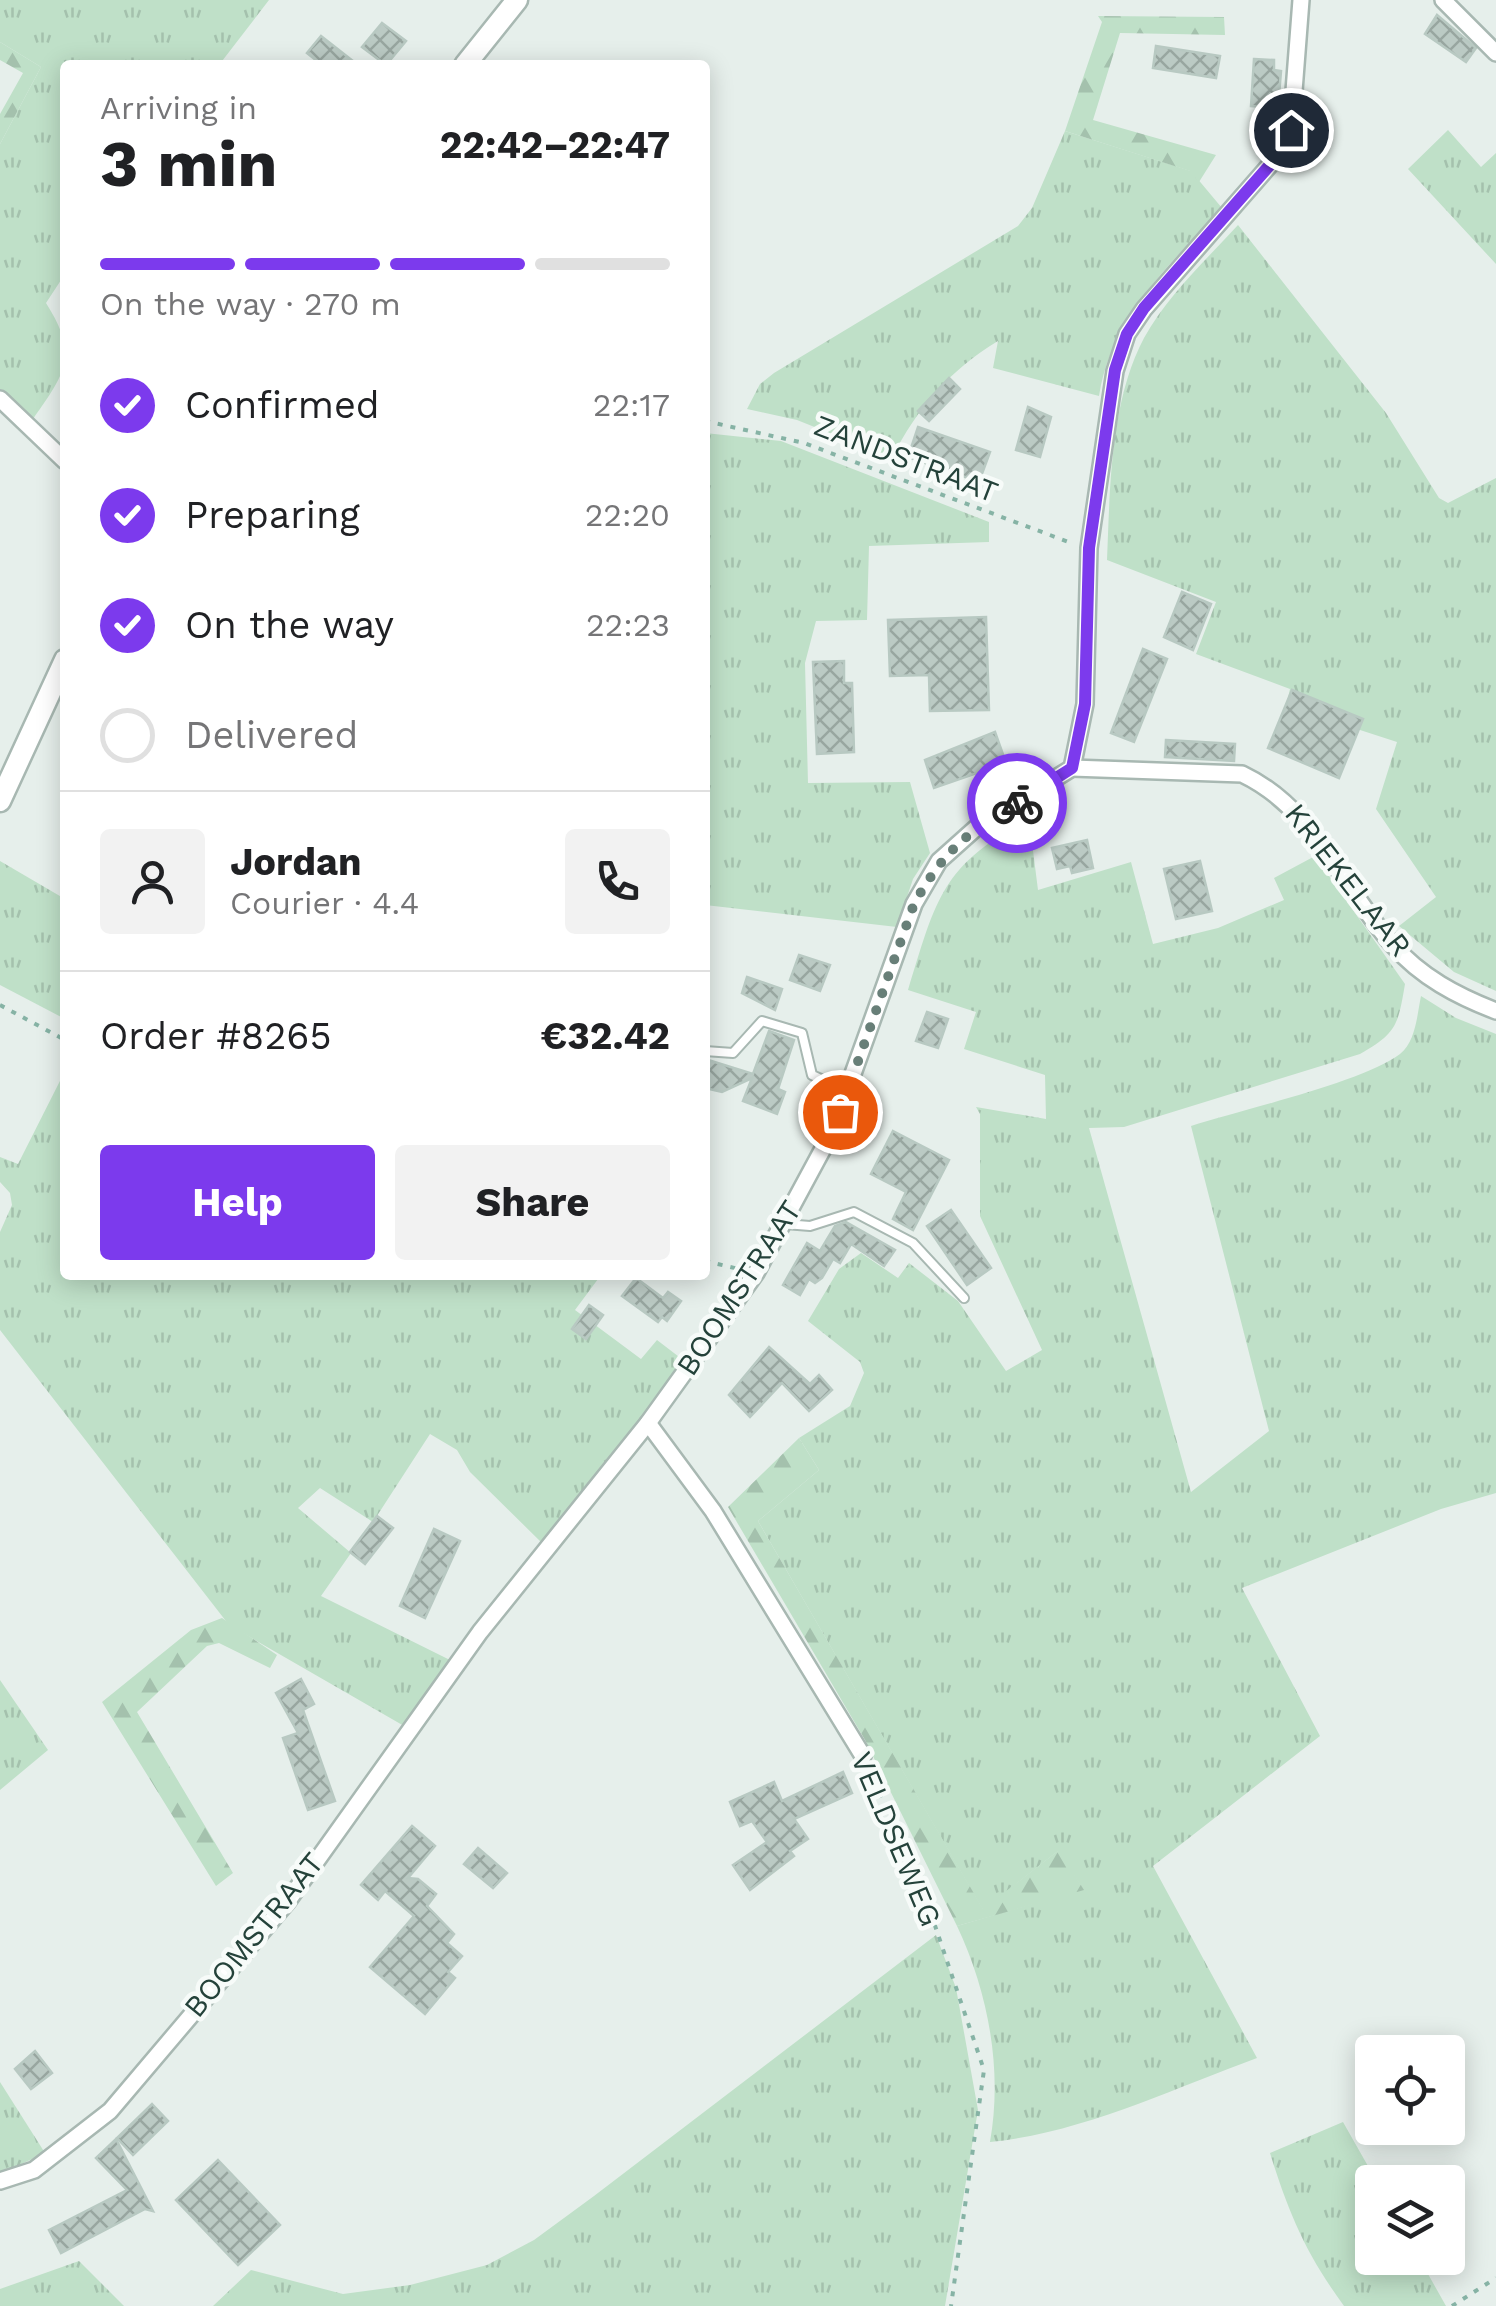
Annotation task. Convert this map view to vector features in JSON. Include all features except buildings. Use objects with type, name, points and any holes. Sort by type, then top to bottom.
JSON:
[{"type":"street","points":[[470,60],[516,0]]},
{"type":"street","points":[[1072,768],[1085,704],[1089,548],[1115,370],[1127,334],[1144,308],[1276,158],[1291,130],[1301,0]]},
{"type":"street","points":[[1443,0],[1496,53]]},
{"type":"street","points":[[0,399],[60,457]]},
{"type":"street","points":[[0,801],[60,671]]},
{"type":"street","name":"KRIEKELAAR","points":[[1072,768],[1242,774],[1266,785],[1290,802],[1393,946],[1438,985],[1496,1011]]},
{"type":"street","name":"BOOMSTRAAT","points":[[0,2181],[34,2170],[110,2111],[288,1901],[480,1632],[648,1423],[756,1273],[832,1132],[914,904],[939,860],[976,827],[1072,768]]},
{"type":"street","name":"VELDSEWEG","points":[[648,1423],[713,1511],[863,1756]]},
{"type":"lane","points":[[710,1051],[732,1052],[762,1021],[781,1024],[802,1033],[812,1075],[847,1092]]},
{"type":"lane","points":[[785,1224],[810,1226],[854,1212],[913,1242],[964,1298]]},
{"type":"path","name":"ZANDSTRAAT","points":[[710,422],[804,443],[1001,520],[1089,548]]},
{"type":"path","points":[[0,1005],[60,1037]]},
{"type":"path","points":[[710,1262],[756,1273]]},
{"type":"path","name":"VELDSEWEG","points":[[863,1756],[930,1908],[984,2070],[951,2306]]},
{"type":"path","points":[[1452,2306],[1496,2278]]},
{"type":"green space","points":[[0,0],[269,0],[223,60],[60,60],[60,282],[46,303],[60,330],[60,375],[33,419],[0,389],[0,144],[41,67],[0,42]]},
{"type":"green space","points":[[1098,16],[1224,17],[1225,35],[1120,33],[1093,120],[1216,155],[1199,182],[1190,171],[1065,131],[1102,22]]},
{"type":"green space","points":[[0,42],[41,67],[0,144],[0,114],[23,73],[0,60]]},
{"type":"green space","points":[[1448,130],[1481,167],[1496,153],[1496,264],[1408,169]]},
{"type":"green space","points":[[1065,131],[1191,171],[1222,208],[1163,272],[1130,316],[1116,341],[1099,396],[993,368],[998,341],[965,364],[936,392],[892,458],[797,420],[747,409],[760,384],[774,373],[1018,226],[1032,208]]},
{"type":"green space","points":[[1238,225],[1386,413],[1439,498],[1448,503],[1496,478],[1496,991],[1454,972],[1399,926],[1436,897],[1376,809],[1397,742],[1286,706],[1290,689],[1196,654],[1216,602],[1107,560],[1114,446],[1133,363],[1164,307]]},
{"type":"green space","points":[[710,434],[781,441],[989,522],[989,542],[869,546],[867,620],[816,621],[805,663],[808,783],[910,782],[930,853],[913,879],[897,927],[710,906]]},
{"type":"green space","points":[[1029,819],[1038,890],[1131,862],[1153,944],[1218,928],[1284,900],[1274,878],[1315,856],[1405,984],[1394,1026],[1382,1040],[1360,1054],[1124,1127],[1089,1128],[1191,1492],[1269,1431],[1191,1126],[1331,1085],[1400,1054],[1415,1027],[1421,996],[1456,1018],[1496,1034],[1496,1493],[1441,1509],[1242,1588],[1320,1736],[1153,1866],[1257,2058],[1092,2120],[990,2142],[995,2087],[990,2031],[977,1977],[957,1926],[1083,1889],[1058,1851],[983,1910],[758,1521],[819,1470],[799,1438],[850,1406],[864,1373],[860,1362],[808,1321],[839,1269],[861,1253],[898,1278],[909,1263],[958,1301],[1006,1371],[1042,1350],[980,1216],[980,1114],[976,1107],[1046,1119],[1045,1075],[964,1049],[976,1012],[908,990],[926,932],[946,888],[977,852]]},
{"type":"green space","points":[[0,861],[60,896],[60,1016],[0,985]]},
{"type":"green space","points":[[60,1081],[60,1280],[597,1280],[575,1310],[641,1359],[657,1340],[687,1363],[543,1544],[470,1472],[457,1450],[430,1434],[373,1522],[320,1488],[298,1508],[351,1553],[321,1596],[454,1662],[411,1730],[229,1625],[0,1330],[0,1232],[12,1205],[10,1193],[0,1182],[0,1157],[18,1164]]},
{"type":"green space","points":[[799,1438],[819,1470],[758,1521],[983,1909],[1059,1850],[1084,1890],[957,1926],[865,1740],[728,1507]]},
{"type":"green space","points":[[222,1618],[277,1655],[270,1668],[219,1643],[207,1646],[137,1712],[233,1873],[216,1886],[102,1702],[191,1630]]},
{"type":"green space","points":[[0,1680],[48,1750],[0,1790]]},
{"type":"green space","points":[[936,1935],[956,1988],[978,2110],[945,2306],[213,2306],[251,2270],[343,2294],[410,2285],[487,2265],[534,2240],[594,2196]]},
{"type":"green space","points":[[0,2082],[45,2153],[0,2174]]},
{"type":"green space","points":[[1343,2122],[1367,2165],[1355,2165],[1355,2275],[1429,2275],[1446,2306],[1344,2306],[1309,2251],[1270,2153]]},
{"type":"green space","points":[[79,2261],[124,2306],[0,2306],[0,2289]]},
{"type":"way so far","points":[[840,1112],[914,904],[926,882],[939,860],[976,827],[1017,803]]},
{"type":"route","points":[[1017,803],[1072,768],[1085,704],[1089,548],[1115,370],[1127,334],[1144,308],[1276,158],[1291,130]]}]
